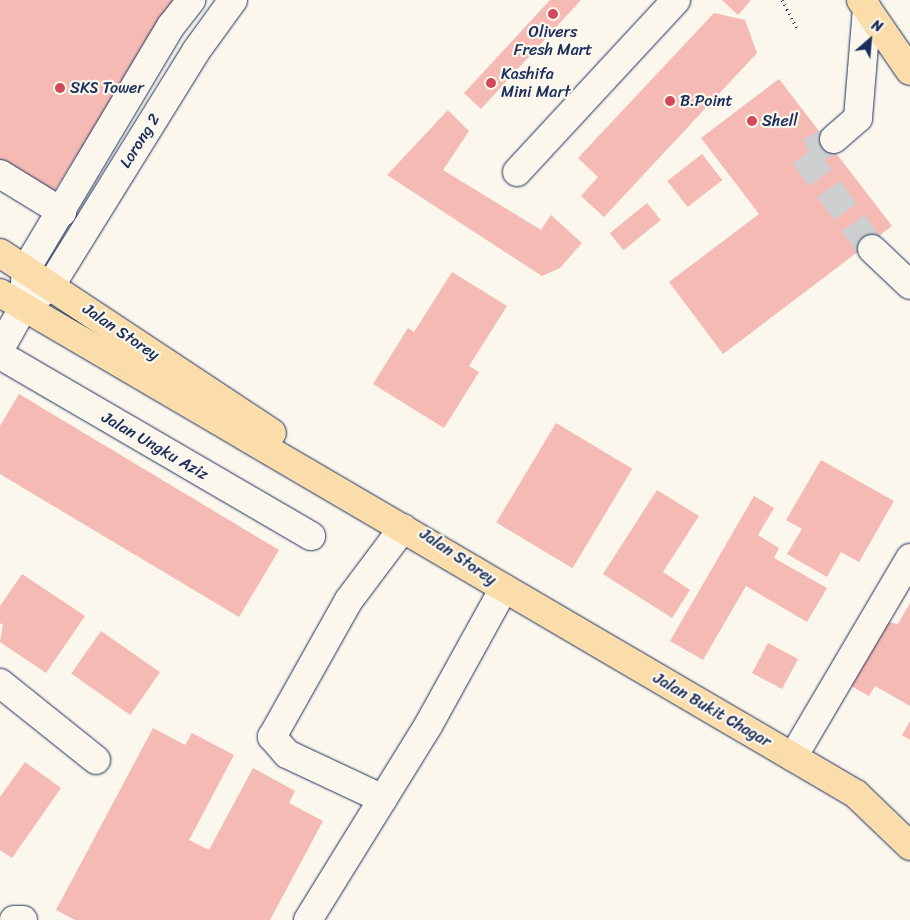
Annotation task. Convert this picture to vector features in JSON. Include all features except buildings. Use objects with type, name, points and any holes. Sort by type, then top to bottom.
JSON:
[{"type":"main road","points":[[864,4],[910,71]]},
{"type":"main road","name":"Jalan Storey","points":[[0,253],[51,284],[504,588]]},
{"type":"main road","name":"Jalan Storey","points":[[0,293],[504,588]]},
{"type":"main road","name":"Jalan Bukit Chagar","points":[[504,588],[856,794],[910,846]]},
{"type":"street","points":[[23,308],[26,269],[62,212],[171,26],[191,0]]},
{"type":"street","name":"Lorong 2","points":[[51,284],[196,51],[233,0]]},
{"type":"street","points":[[517,172],[676,0]]},
{"type":"street","points":[[834,139],[858,118],[864,4]]},
{"type":"street","points":[[0,174],[62,212]]},
{"type":"street","points":[[872,249],[910,285]]},
{"type":"street","points":[[0,350],[23,308],[51,284]]},
{"type":"street","name":"Jalan Ungku Aziz","points":[[0,355],[311,536]]},
{"type":"street","points":[[383,799],[288,754],[272,737],[349,600],[402,528]]},
{"type":"street","points":[[794,758],[910,558]]},
{"type":"street","points":[[308,920],[430,724],[504,588]]},
{"type":"street","points":[[0,683],[96,760]]},
{"type":"street","points":[[14,920],[23,920]]},
{"type":"path","points":[[782,0],[798,30]]},
{"type":"tunnel","points":[[834,139],[804,155],[872,249]]},
{"type":"place","name":"Olivers Fresh Mart","points":[[553,14]]},
{"type":"place","name":"Kashifa Mini Mart","points":[[491,83]]},
{"type":"place","name":"SKS Tower","points":[[60,88]]},
{"type":"place","name":"B.Point","points":[[670,101]]},
{"type":"place","name":"Shell","points":[[752,121]]}]
